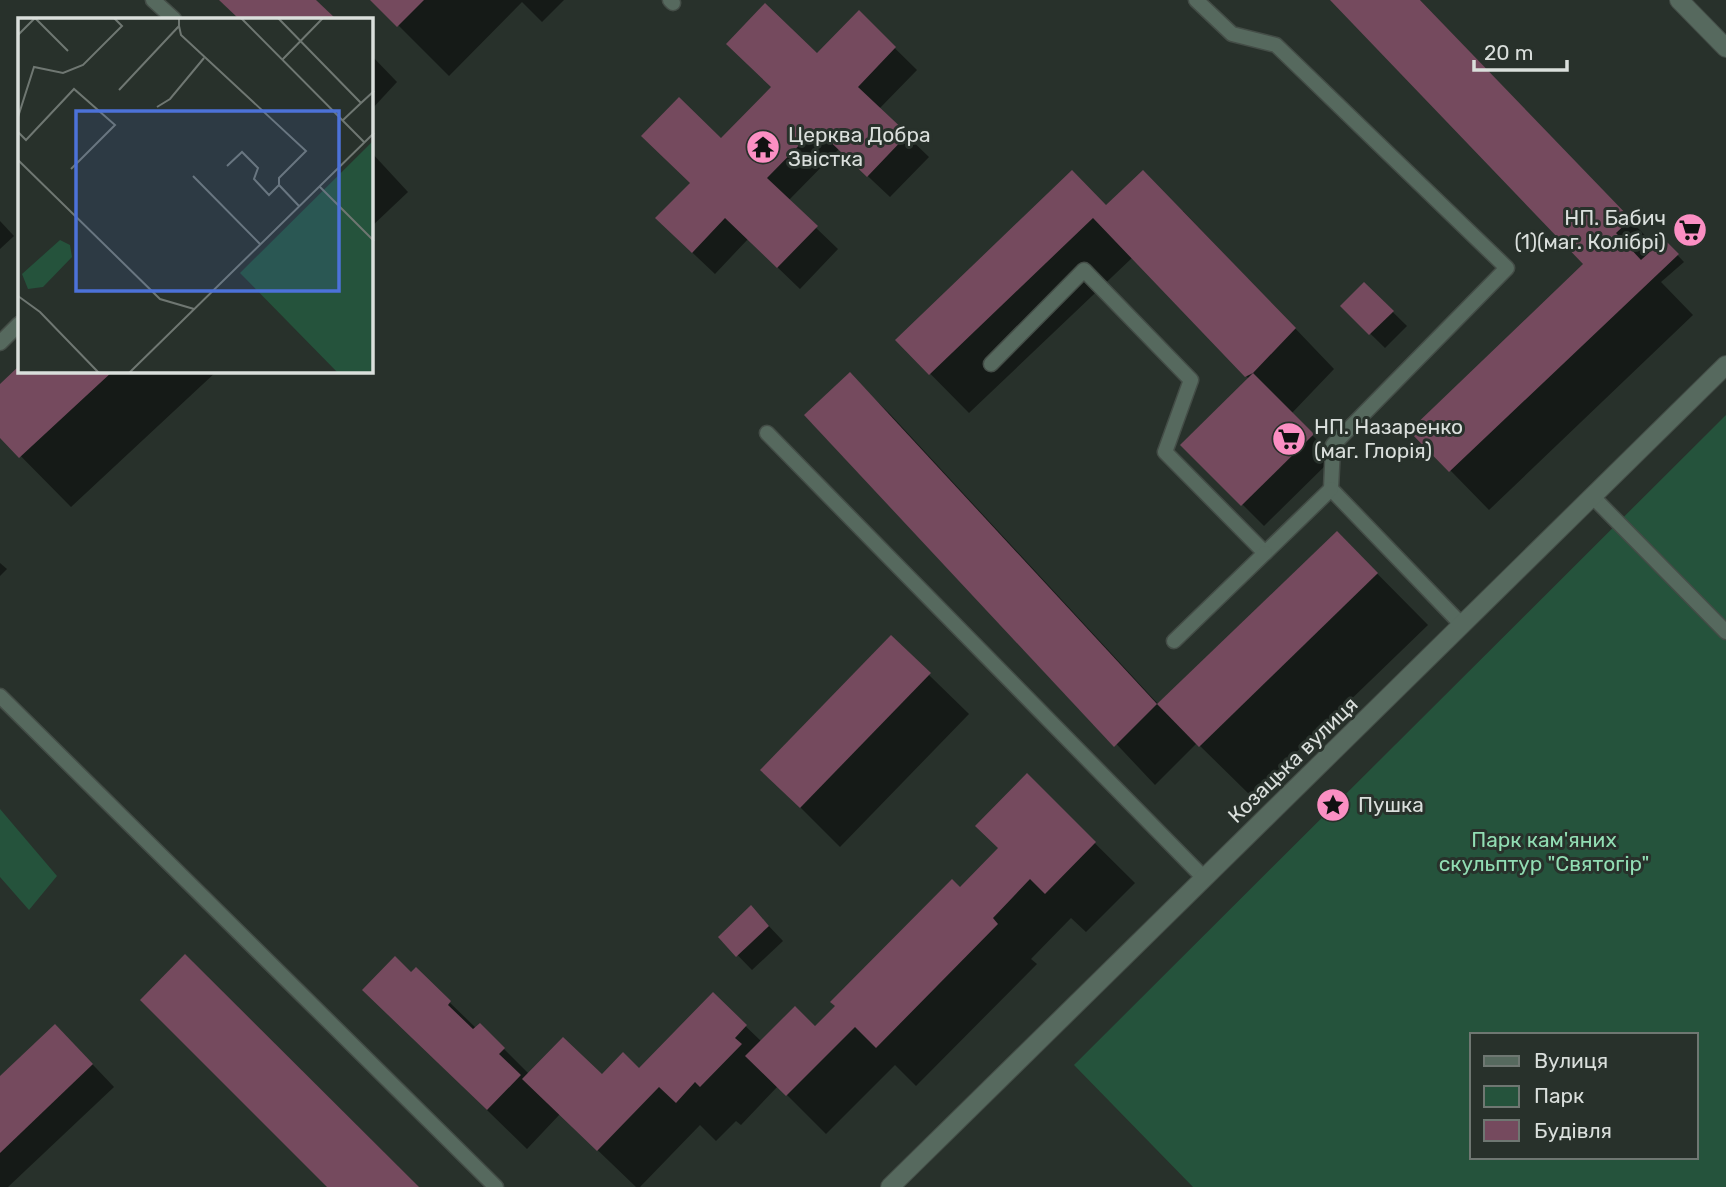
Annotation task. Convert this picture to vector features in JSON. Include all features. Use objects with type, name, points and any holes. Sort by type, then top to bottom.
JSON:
[{"type":"street","points":[[1679,0],[1726,48]]},
{"type":"street","name":"Козацька вулиця","points":[[890,1187],[1726,365]]},
{"type":"lane","points":[[153,0],[173,18]]},
{"type":"lane","points":[[1174,641],[1331,489],[1333,445],[1507,268],[1276,45],[1232,34],[1196,0]]},
{"type":"lane","points":[[992,364],[1084,270],[1191,380],[1165,452],[1265,553]]},
{"type":"lane","points":[[0,343],[18,325]]},
{"type":"lane","points":[[767,433],[1204,878]]},
{"type":"lane","points":[[1331,489],[1462,625]]},
{"type":"lane","points":[[1592,496],[1726,632]]},
{"type":"lane","points":[[0,696],[496,1187]]},
{"type":"green space","name":"Парк кам'яних скульптур \"Святогір\"","points":[[1726,415],[1726,1187],[1193,1187],[1074,1065]]},
{"type":"green space","points":[[0,809],[57,876],[29,910],[0,877]]},
{"type":"building","points":[[219,0],[316,0],[335,18],[238,18]]},
{"type":"building","points":[[370,0],[424,0],[397,27]]},
{"type":"building","points":[[1330,0],[1420,0],[1631,219],[1616,233],[1641,260],[1664,239],[1679,254],[1449,472],[1409,431],[1583,264]]},
{"type":"building","points":[[765,3],[817,53],[859,10],[896,47],[858,87],[908,134],[867,177],[816,128],[767,178],[818,226],[777,268],[725,218],[692,253],[655,218],[690,183],[641,136],[679,97],[721,138],[771,87],[726,44]]},
{"type":"building","points":[[1072,170],[1106,205],[1143,170],[1296,328],[1253,373],[1245,377],[1093,218],[929,375],[895,340]]},
{"type":"building","points":[[1364,282],[1394,311],[1369,335],[1340,306]]},
{"type":"building","points":[[18,367],[18,373],[111,373],[19,458],[0,438],[0,384]]},
{"type":"building","points":[[850,372],[1157,704],[1114,747],[804,415]]},
{"type":"building","points":[[1253,373],[1314,434],[1241,506],[1180,445]]},
{"type":"building","points":[[1337,531],[1378,573],[1199,747],[1157,704]]},
{"type":"building","points":[[891,635],[931,673],[800,808],[760,770]]},
{"type":"building","points":[[1027,773],[1096,842],[1045,894],[1030,879],[993,918],[998,924],[876,1048],[855,1027],[786,1096],[745,1056],[795,1006],[815,1026],[835,1006],[830,1002],[952,879],[960,887],[998,848],[975,826]]},
{"type":"building","points":[[751,905],[769,926],[736,957],[718,937]]},
{"type":"building","points":[[185,954],[419,1187],[327,1187],[140,1000]]},
{"type":"building","points":[[395,956],[411,972],[416,967],[451,1001],[448,1005],[473,1029],[480,1023],[505,1048],[499,1054],[521,1075],[487,1110],[362,990]]},
{"type":"building","points":[[713,992],[747,1025],[735,1038],[742,1044],[700,1087],[695,1082],[676,1103],[659,1087],[597,1151],[522,1079],[563,1037],[602,1074],[623,1052],[639,1068]]},
{"type":"building","points":[[55,1024],[93,1064],[0,1153],[0,1076]]},
{"type":"place","name":"Церква Добра Звістка","points":[[763,147]]},
{"type":"place","name":"НП. Бабич (1)(маг. Колібрі)","points":[[1690,230]]},
{"type":"place","name":"НП. Назаренко (маг. Глорія)","points":[[1289,439]]},
{"type":"place","name":"Пушка","points":[[1333,805]]}]
